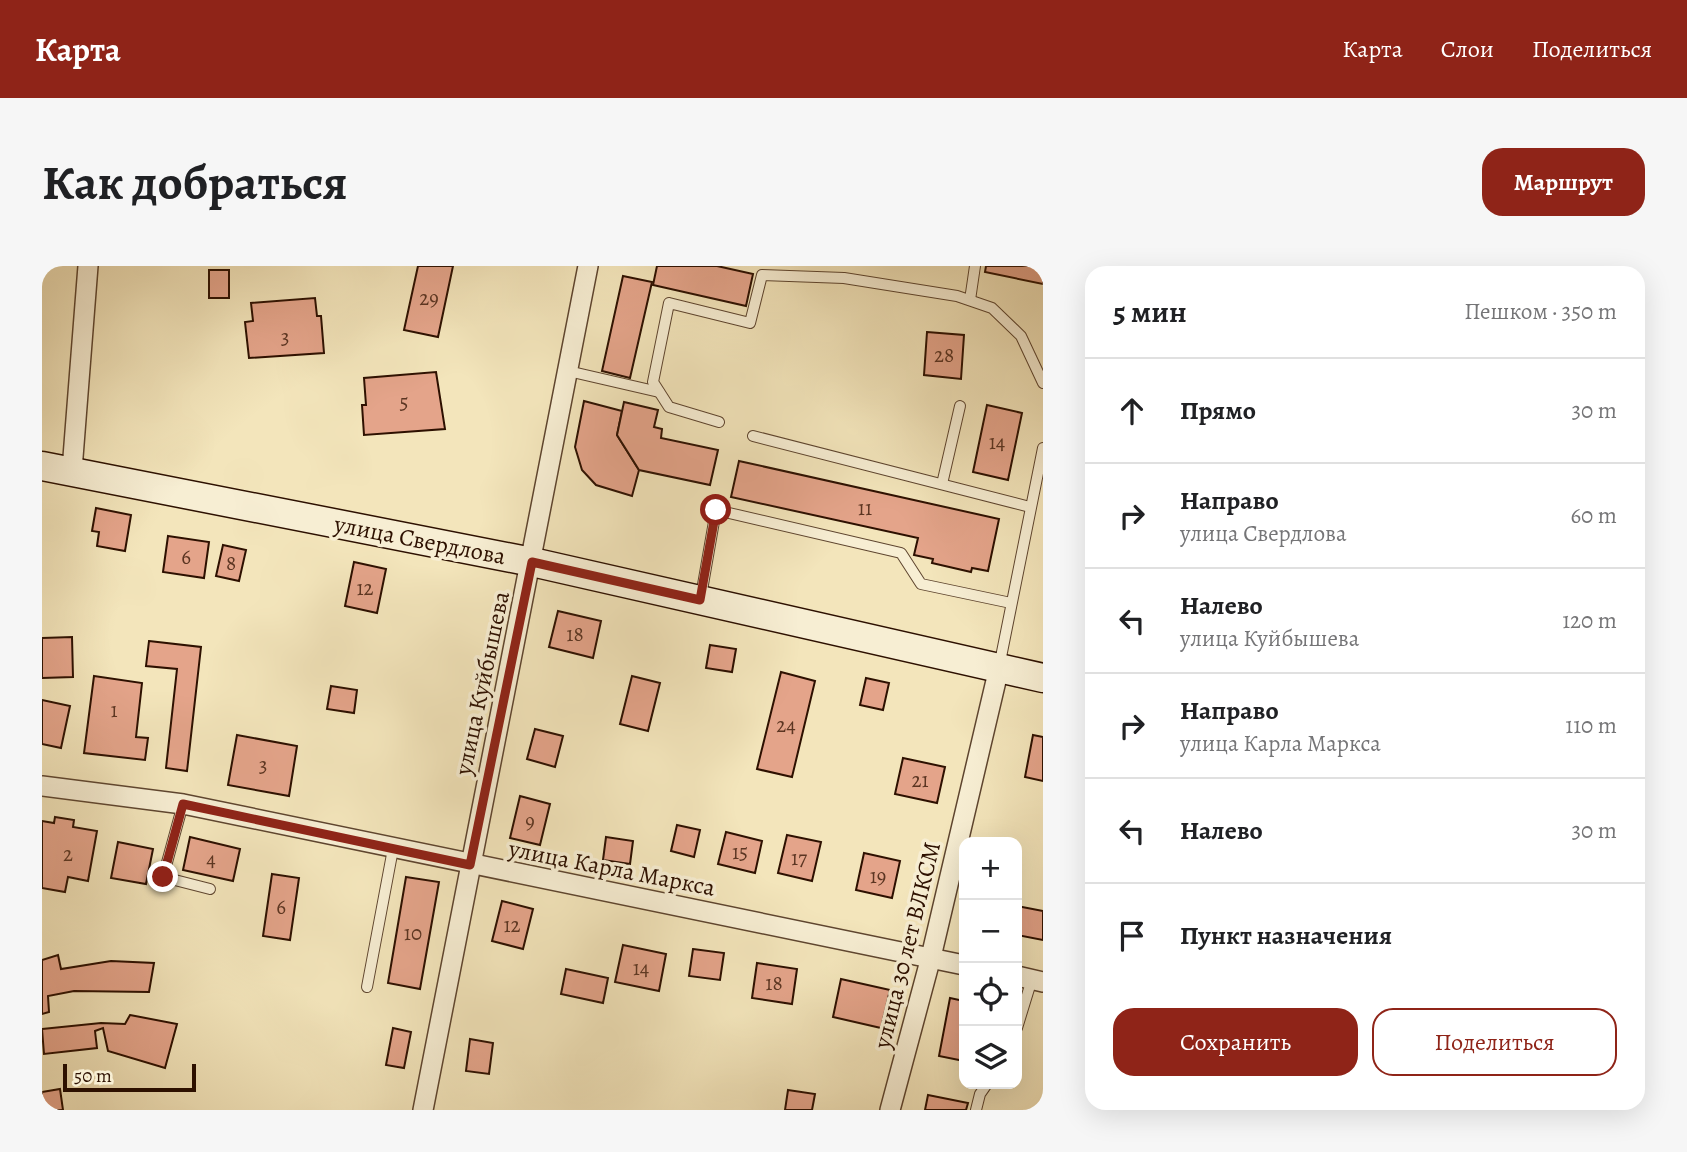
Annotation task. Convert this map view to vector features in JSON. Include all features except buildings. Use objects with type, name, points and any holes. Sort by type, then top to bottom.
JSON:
[{"type":"main road","name":"улица Свердлова","points":[[42,466],[532,562],[1043,678]]},
{"type":"street","points":[[72,470],[88,266]]},
{"type":"street","name":"улица Куйбышева","points":[[423,1110],[588,266]]},
{"type":"street","name":"улица 30 лет ВЛКСМ","points":[[890,1110],[931,957],[999,668]]},
{"type":"street","name":"улица Карла Маркса","points":[[42,786],[183,804],[959,964]]},
{"type":"lane","points":[[970,300],[975,266]]},
{"type":"lane","points":[[719,422],[669,407],[653,382],[669,303],[750,323],[762,275],[844,278],[970,300],[992,308],[1020,336],[1043,383]]},
{"type":"lane","points":[[568,371],[659,392]]},
{"type":"lane","points":[[942,484],[960,407]]},
{"type":"lane","points":[[753,436],[1030,507]]},
{"type":"lane","points":[[999,668],[1030,507],[1039,484],[1043,448]]},
{"type":"lane","points":[[700,600],[716,510],[901,553],[921,584],[1011,603]]},
{"type":"lane","points":[[183,804],[163,877],[210,889]]},
{"type":"lane","points":[[368,987],[393,849]]},
{"type":"lane","points":[[1018,1026],[1031,979]]},
{"type":"lane","points":[[976,1110],[984,1089]]},
{"type":"route","points":[[163,877],[183,804],[470,865],[532,562],[700,600],[716,510]]}]
